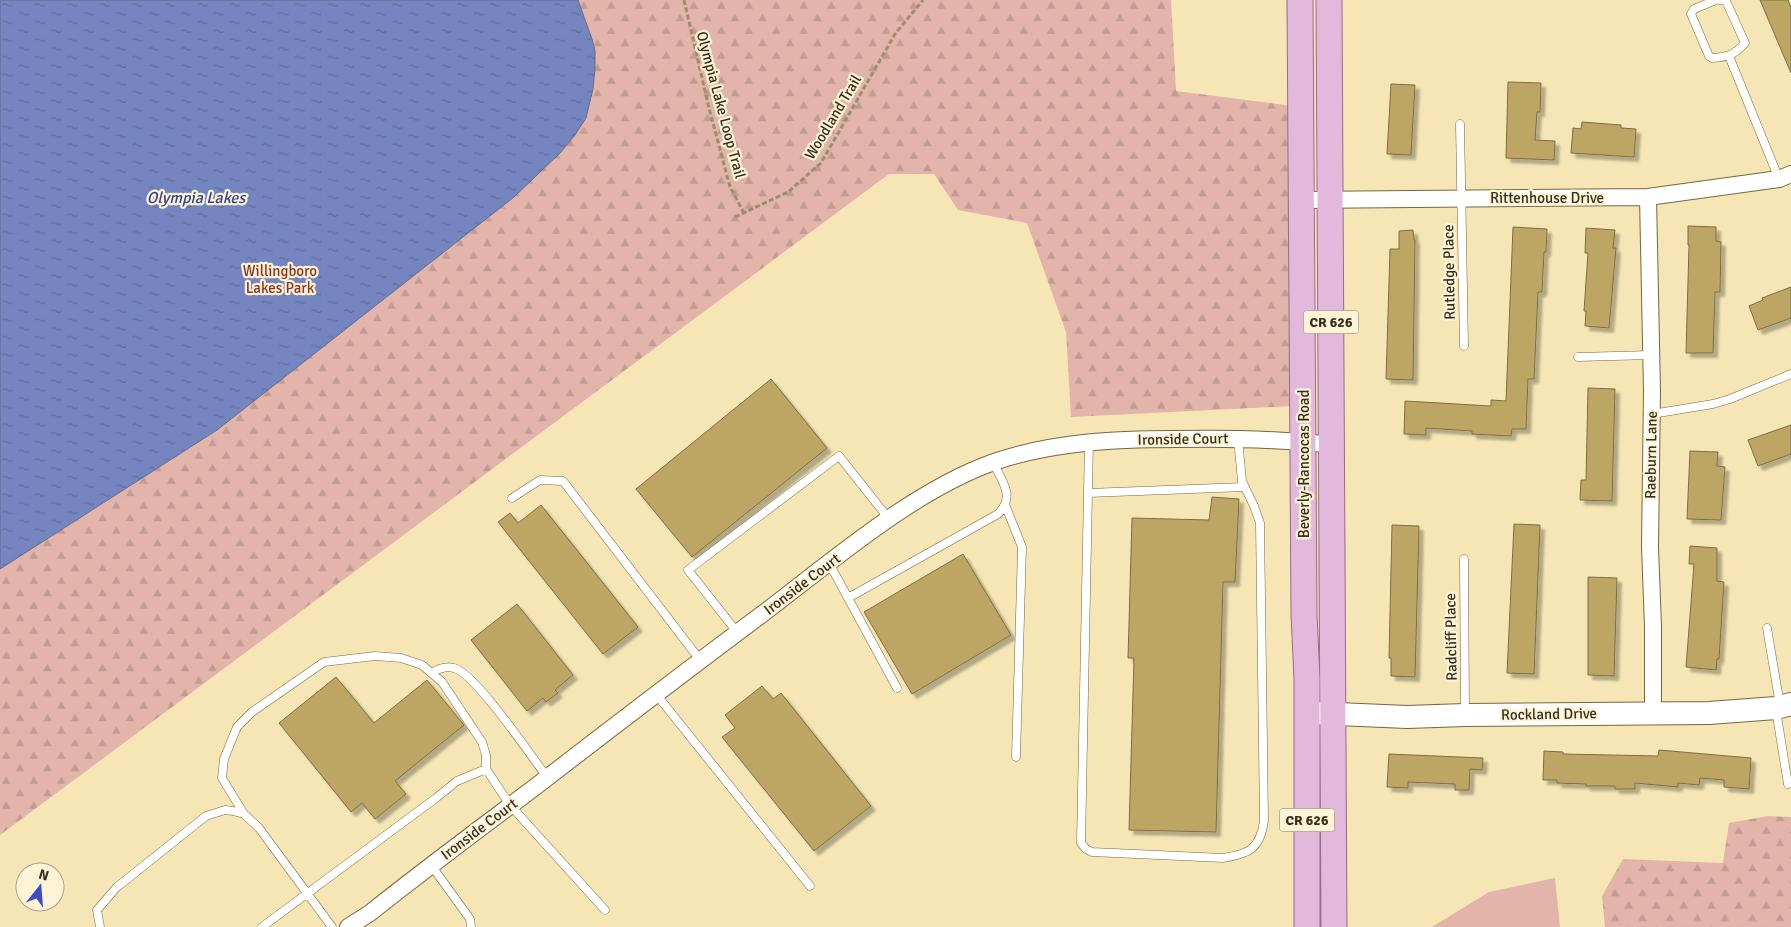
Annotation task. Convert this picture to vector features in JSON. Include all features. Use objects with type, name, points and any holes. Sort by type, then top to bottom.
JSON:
[{"type":"main road","name":"Beverly-Rancocas Road","points":[[1300,0],[1307,927]]},
{"type":"main road","name":"Beverly-Rancocas Road","points":[[1329,0],[1334,927]]},
{"type":"street","name":"Rittenhouse Drive","points":[[1301,200],[1648,197],[1785,177]]},
{"type":"street","name":"Raeburn Lane","points":[[1648,197],[1652,414],[1650,546],[1653,627],[1653,713]]},
{"type":"street","name":"Ironside Court","points":[[348,927],[370,913],[829,563],[889,519],[946,484],[993,462],[1045,449],[1089,442],[1157,439],[1238,439],[1332,445]]},
{"type":"street","name":"Rockland Drive","points":[[1306,713],[1407,717],[1709,713],[1782,706]]},
{"type":"lane","points":[[1716,0],[1694,9],[1691,14],[1709,56],[1712,58],[1729,56],[1746,44],[1726,1],[1720,0]]},
{"type":"lane","points":[[1729,56],[1785,177]]},
{"type":"lane","name":"Rutledge Place","points":[[1460,124],[1464,346]]},
{"type":"lane","points":[[1578,357],[1651,355]]},
{"type":"lane","points":[[1652,414],[1713,404],[1763,387],[1791,374]]},
{"type":"lane","points":[[1089,442],[1081,843],[1092,852],[1223,858],[1238,855],[1255,847],[1262,836],[1264,821],[1260,523],[1242,481],[1238,439]]},
{"type":"lane","points":[[737,632],[688,570],[839,456],[889,519]]},
{"type":"lane","points":[[993,462],[1007,494],[1006,507],[1022,547],[1016,757]]},
{"type":"lane","points":[[512,498],[540,480],[564,481],[700,660]]},
{"type":"lane","points":[[1088,493],[1244,487]]},
{"type":"lane","points":[[848,598],[998,514],[1006,507]]},
{"type":"lane","name":"Radcliff Place","points":[[1464,558],[1465,715]]},
{"type":"lane","points":[[829,563],[898,688]]},
{"type":"lane","points":[[1767,628],[1782,706],[1788,784]]},
{"type":"lane","points":[[332,927],[259,828],[244,814],[222,778],[224,758],[237,727],[252,712],[324,662],[375,656],[401,658],[422,665],[442,682],[482,742],[486,755],[486,769],[510,806],[604,910]]},
{"type":"lane","points":[[432,673],[440,668],[454,668],[467,675],[481,689],[547,777]]},
{"type":"lane","points":[[656,694],[810,886]]},
{"type":"lane","points":[[262,927],[457,781],[486,769]]},
{"type":"lane","points":[[100,927],[98,910],[117,887],[206,816],[225,810],[244,814]]},
{"type":"lane","points":[[432,865],[470,919],[472,927]]},
{"type":"path","name":"Olympia Lake Loop Trail","points":[[684,0],[697,61],[730,187],[744,213]]},
{"type":"path","name":"Woodland Trail","points":[[736,217],[788,192],[821,163],[895,34],[923,0]]},
{"type":"green space","name":"Willingboro Lakes Park","points":[[578,0],[1171,0],[1176,91],[1293,106],[1293,406],[1071,417],[1066,332],[1027,223],[958,210],[934,174],[889,174],[0,835],[0,569],[217,430],[586,118],[594,86],[595,72],[589,31]]},
{"type":"green space","points":[[1768,816],[1791,817],[1791,927],[1605,927],[1602,896],[1623,859],[1723,863],[1729,823]]},
{"type":"green space","points":[[1555,878],[1560,927],[1432,927],[1489,892]]},
{"type":"water","name":"Olympia Lakes","points":[[0,0],[578,0],[595,51],[593,89],[586,118],[575,135],[560,153],[514,197],[217,430],[0,569]]},
{"type":"building","points":[[1760,0],[1788,0],[1791,8],[1791,73]]},
{"type":"building","points":[[1508,82],[1541,83],[1540,112],[1537,112],[1535,140],[1555,141],[1554,160],[1506,158]]},
{"type":"building","points":[[1391,84],[1415,85],[1411,155],[1387,154]]},
{"type":"building","points":[[1582,122],[1621,125],[1621,128],[1636,129],[1634,157],[1571,153],[1573,128],[1581,129]]},
{"type":"building","points":[[1688,226],[1716,227],[1716,241],[1721,242],[1720,292],[1715,292],[1713,353],[1686,353]]},
{"type":"building","points":[[1513,227],[1547,229],[1542,292],[1538,292],[1534,379],[1528,379],[1526,429],[1512,429],[1511,436],[1472,434],[1472,431],[1426,428],[1426,435],[1404,434],[1405,401],[1491,406],[1491,400],[1506,401]]},
{"type":"building","points":[[1586,228],[1615,230],[1613,248],[1616,248],[1609,328],[1585,326],[1586,311],[1584,311],[1588,253],[1585,253]]},
{"type":"building","points":[[1413,230],[1415,240],[1413,380],[1386,379],[1390,249],[1399,249],[1399,231]]},
{"type":"building","points":[[1791,287],[1791,318],[1758,330],[1749,306],[1763,300],[1762,298]]},
{"type":"building","points":[[771,379],[827,448],[692,557],[636,489]]},
{"type":"building","points":[[1588,388],[1615,389],[1612,501],[1580,500],[1581,480],[1586,480]]},
{"type":"building","points":[[1791,425],[1791,454],[1758,466],[1748,440]]},
{"type":"building","points":[[1690,451],[1718,452],[1717,466],[1725,467],[1721,520],[1687,519]]},
{"type":"building","points":[[1212,497],[1239,499],[1235,582],[1223,582],[1216,832],[1129,830],[1134,658],[1128,658],[1132,518],[1209,520]]},
{"type":"building","points":[[541,505],[638,627],[603,654],[498,522],[510,513],[518,523]]},
{"type":"building","points":[[1514,524],[1540,525],[1534,674],[1507,673]]},
{"type":"building","points":[[1392,525],[1419,526],[1415,677],[1391,676],[1391,658],[1389,658]]},
{"type":"building","points":[[1690,546],[1717,548],[1717,581],[1724,582],[1719,659],[1717,659],[1716,670],[1686,667],[1694,564],[1689,564]]},
{"type":"building","points":[[963,554],[1011,635],[912,694],[864,612]]},
{"type":"building","points":[[1588,577],[1617,578],[1614,676],[1588,675]]},
{"type":"building","points":[[517,604],[573,675],[555,690],[558,693],[546,702],[543,698],[527,711],[471,640]]},
{"type":"building","points":[[336,677],[374,723],[427,680],[464,725],[395,781],[406,794],[375,819],[362,803],[351,812],[279,723]]},
{"type":"building","points":[[762,686],[773,699],[781,693],[871,806],[814,851],[722,737],[735,728],[725,715]]},
{"type":"building","points":[[1659,750],[1751,758],[1749,789],[1724,787],[1724,780],[1700,778],[1699,785],[1678,783],[1678,787],[1635,783],[1635,789],[1615,789],[1615,786],[1586,786],[1586,784],[1557,783],[1557,780],[1543,780],[1544,751],[1563,752],[1563,754],[1658,756]]},
{"type":"building","points":[[1389,754],[1483,758],[1482,770],[1470,769],[1469,790],[1455,790],[1455,784],[1408,782],[1408,788],[1387,787]]}]
